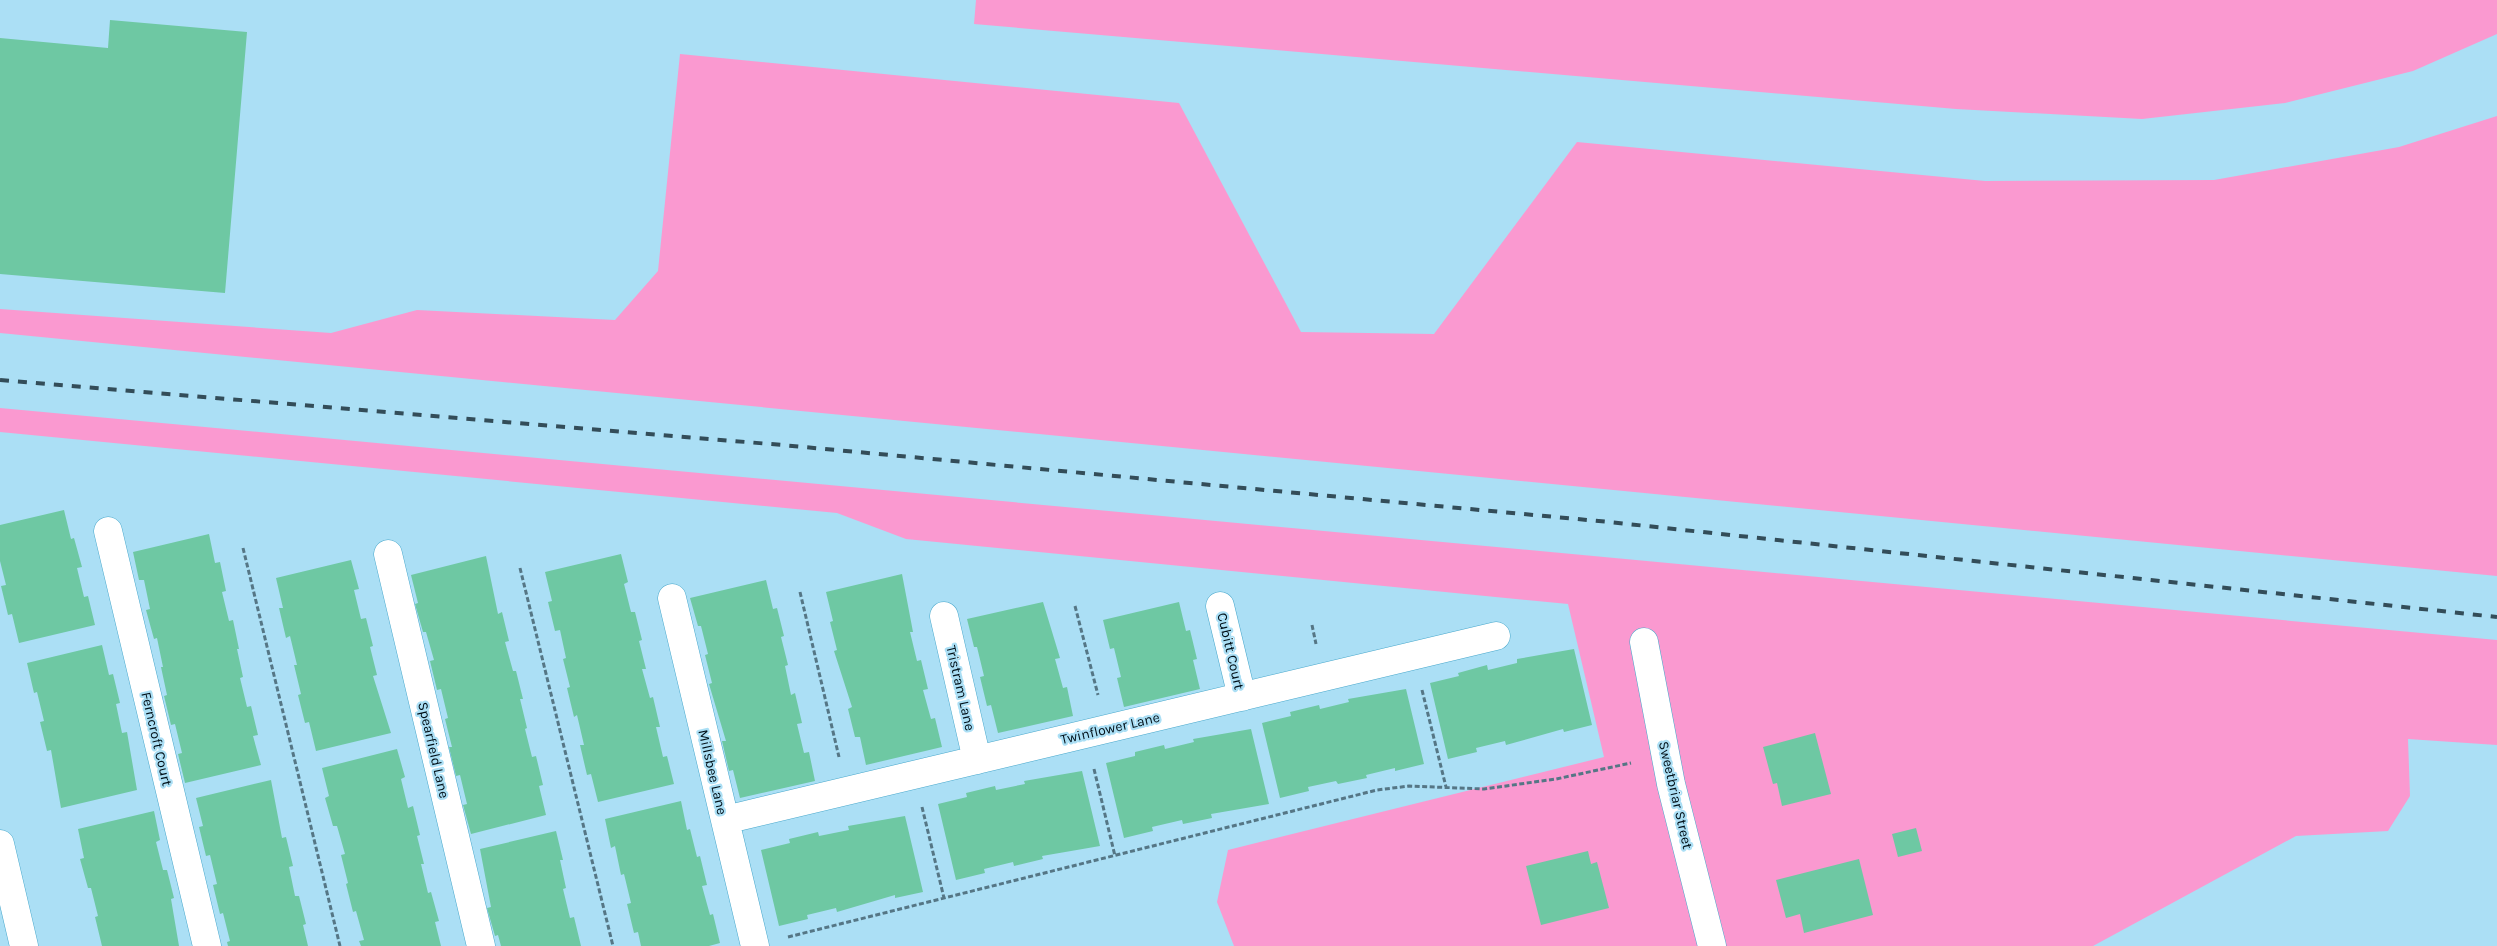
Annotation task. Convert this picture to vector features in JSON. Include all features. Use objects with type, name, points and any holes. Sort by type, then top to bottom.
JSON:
[{"type":"street","name":"Ferncroft Court","points":[[108,531],[207,946]]},
{"type":"street","name":"Spearfield Lane","points":[[388,554],[481,946]]},
{"type":"street","name":"Millsbee Lane","points":[[672,598],[725,820],[767,942]]},
{"type":"street","name":"Cubitt Court","points":[[1220,606],[1242,697]]},
{"type":"street","name":"Tristram Lane","points":[[944,616],[978,760]]},
{"type":"street","name":"Twinflower Lane","points":[[725,820],[1496,636]]},
{"type":"street","name":"Sweetbriar Street","points":[[1644,642],[1666,755],[1712,946]]},
{"type":"street","points":[[0,844],[24,946]]},
{"type":"path","points":[[242,548],[340,946]]},
{"type":"path","points":[[520,568],[613,946]]},
{"type":"path","points":[[800,592],[848,791]]},
{"type":"path","points":[[1075,606],[1116,856]]},
{"type":"path","points":[[1421,687],[1446,787]]},
{"type":"path","points":[[767,942],[1377,790],[1409,786],[1484,789],[1514,785],[1666,755]]},
{"type":"path","points":[[914,775],[944,898]]},
{"type":"shaded area","points":[[976,0],[2497,0],[2497,34],[2413,71],[2285,103],[2142,119],[1956,109],[974,24]]},
{"type":"shaded area","points":[[680,54],[1179,103],[1301,332],[1434,334],[1577,142],[1985,181],[2214,180],[2399,147],[2497,116],[2497,576],[0,333],[0,309],[331,333],[417,310],[615,320],[658,271]]},
{"type":"shaded area","points":[[0,408],[2497,640],[2497,745],[2408,739],[2410,796],[2388,831],[2296,836],[2093,946],[1234,946],[1217,902],[1228,850],[1604,757],[1568,604],[906,539],[837,513],[0,432]]},
{"type":"building","points":[[110,20],[247,32],[225,293],[0,274],[0,38],[108,48]]},
{"type":"building","points":[[64,510],[71,539],[74,538],[82,567],[77,568],[84,597],[88,596],[95,625],[19,643],[12,614],[8,615],[1,586],[6,585],[0,561],[0,525]]},
{"type":"building","points":[[209,534],[215,563],[220,562],[226,591],[222,592],[229,621],[233,620],[243,677],[240,678],[247,707],[251,706],[258,735],[253,736],[261,765],[185,783],[178,754],[182,753],[175,724],[171,725],[164,696],[167,695],[157,638],[154,639],[146,610],[150,609],[144,580],[139,580],[133,552]]},
{"type":"building","points":[[621,554],[628,582],[624,584],[631,612],[635,612],[642,640],[639,641],[646,669],[642,669],[650,698],[653,697],[660,727],[656,727],[663,757],[667,756],[674,784],[598,802],[591,774],[587,775],[580,745],[584,745],[577,715],[574,717],[567,688],[570,687],[563,659],[566,658],[560,630],[555,631],[548,602],[552,601],[545,572]]},
{"type":"building","points":[[486,556],[498,614],[502,612],[509,641],[505,642],[513,671],[516,671],[523,699],[520,699],[527,728],[525,729],[532,757],[536,756],[543,785],[539,786],[546,815],[471,834],[463,805],[467,804],[460,775],[456,776],[449,747],[452,747],[445,719],[448,718],[441,689],[437,690],[430,661],[434,660],[415,604],[418,603],[411,575]]},
{"type":"building","points":[[351,560],[359,589],[354,590],[361,619],[366,618],[373,646],[370,647],[377,675],[373,676],[391,733],[316,751],[309,722],[305,723],[298,695],[301,694],[294,665],[297,665],[290,636],[286,638],[279,608],[283,608],[276,578]]},
{"type":"building","points":[[902,574],[913,632],[910,632],[917,661],[921,660],[928,689],[923,690],[931,719],[935,718],[942,747],[866,765],[860,737],[855,737],[848,709],[852,707],[834,651],[837,650],[830,622],[833,621],[826,592]]},
{"type":"building","points":[[766,580],[773,609],[777,608],[784,636],[781,637],[788,665],[785,666],[791,695],[795,693],[802,723],[797,724],[804,753],[809,752],[815,781],[740,798],[733,770],[729,771],[722,741],[726,741],[709,684],[712,683],[705,655],[708,654],[701,626],[698,626],[690,598]]},
{"type":"building","points":[[1043,602],[1060,658],[1055,659],[1063,688],[1067,687],[1073,716],[998,733],[991,705],[987,706],[980,677],[984,676],[977,647],[974,647],[967,619]]},
{"type":"building","points":[[1179,602],[1186,631],[1190,630],[1197,659],[1193,660],[1200,689],[1124,707],[1117,678],[1121,677],[1114,648],[1110,649],[1103,620]]},
{"type":"building","points":[[102,645],[109,675],[113,674],[120,703],[116,704],[122,733],[127,732],[137,790],[61,808],[51,750],[47,751],[40,722],[44,721],[37,692],[34,693],[27,663]]},
{"type":"building","points":[[1574,649],[1592,725],[1564,732],[1563,729],[1506,745],[1505,741],[1476,748],[1477,752],[1448,759],[1430,683],[1459,676],[1458,673],[1487,665],[1488,670],[1517,663],[1517,659]]},
{"type":"building","points":[[1406,689],[1424,764],[1395,771],[1395,768],[1366,775],[1367,778],[1338,784],[1336,781],[1308,787],[1309,791],[1280,798],[1262,723],[1291,716],[1290,712],[1319,705],[1320,709],[1349,702],[1348,699]]},
{"type":"building","points":[[1251,729],[1269,804],[1211,814],[1212,818],[1183,824],[1182,820],[1152,827],[1153,831],[1124,838],[1106,763],[1135,756],[1135,752],[1164,745],[1165,749],[1194,742],[1193,739]]},
{"type":"building","points":[[1815,733],[1831,794],[1782,806],[1777,783],[1773,784],[1763,747]]},
{"type":"building","points":[[397,749],[405,777],[401,779],[408,808],[413,806],[420,835],[417,836],[424,864],[421,864],[428,893],[431,892],[439,921],[435,922],[441,946],[361,946],[359,941],[364,940],[356,911],[353,912],[346,884],[348,883],[341,855],[345,854],[337,826],[333,826],[325,798],[329,796],[322,768]]},
{"type":"building","points":[[1082,771],[1100,846],[1042,856],[1043,859],[1014,866],[1013,862],[984,869],[985,873],[956,880],[938,804],[967,797],[966,793],[995,786],[996,790],[1025,784],[1024,781]]},
{"type":"building","points":[[271,780],[282,838],[286,837],[293,866],[289,867],[295,896],[299,896],[306,924],[303,925],[308,946],[228,946],[227,942],[230,941],[223,913],[220,914],[213,885],[217,884],[210,855],[206,856],[199,827],[203,826],[196,798]]},
{"type":"building","points":[[681,801],[687,830],[690,829],[697,857],[700,856],[707,885],[702,886],[710,915],[713,914],[720,943],[709,946],[641,946],[638,932],[634,933],[627,904],[631,903],[624,874],[621,875],[615,846],[611,848],[605,819]]},
{"type":"building","points":[[154,811],[160,840],[156,842],[163,870],[167,870],[174,898],[171,899],[179,946],[102,946],[95,917],[98,916],[91,888],[88,888],[80,859],[84,858],[78,829]]},
{"type":"building","points":[[905,816],[923,892],[895,898],[895,895],[837,912],[836,908],[807,915],[808,919],[779,926],[761,850],[790,843],[789,839],[818,832],[819,836],[849,830],[848,826]]},
{"type":"building","points":[[1916,828],[1922,851],[1898,857],[1892,834]]},
{"type":"building","points":[[556,831],[563,860],[560,860],[566,888],[563,889],[570,918],[574,917],[581,946],[501,946],[498,935],[495,936],[487,908],[491,907],[480,849]]},
{"type":"building","points":[[1588,851],[1591,864],[1597,862],[1609,908],[1541,925],[1526,866]]},
{"type":"building","points":[[1859,859],[1873,915],[1804,933],[1800,914],[1786,918],[1776,880]]},
{"type":"railway","points":[[0,380],[782,445],[1609,522],[2497,617]]}]
